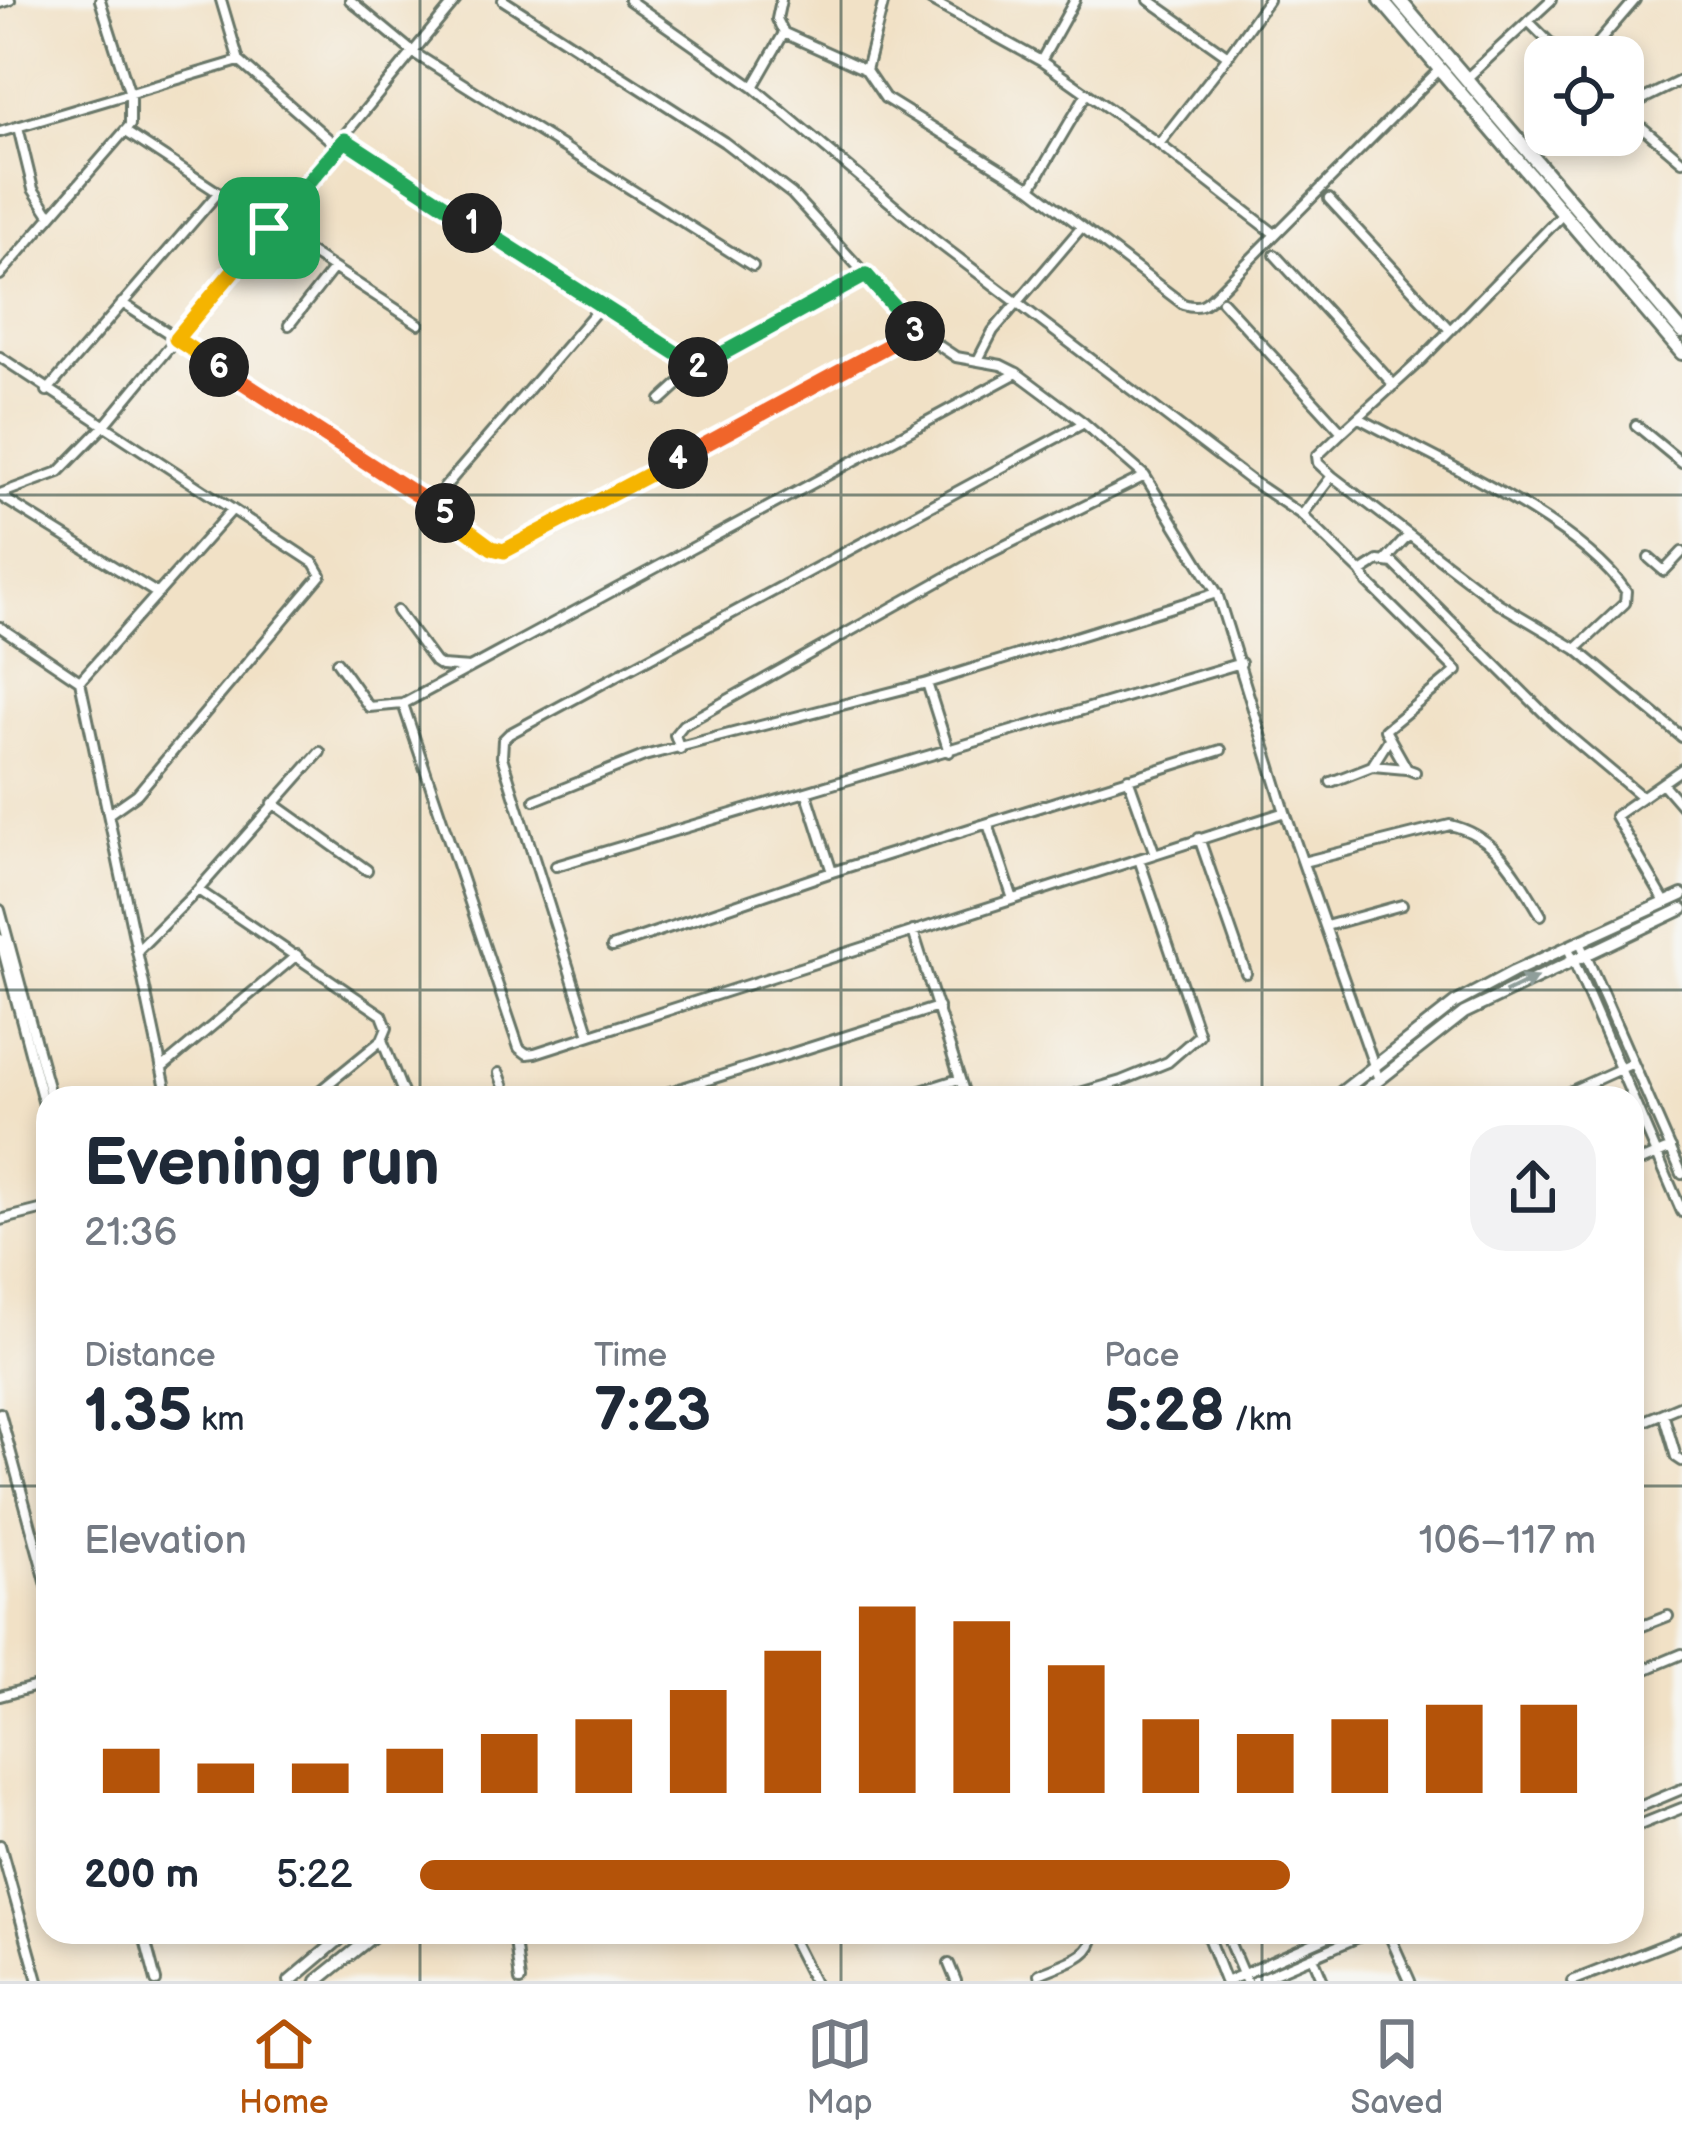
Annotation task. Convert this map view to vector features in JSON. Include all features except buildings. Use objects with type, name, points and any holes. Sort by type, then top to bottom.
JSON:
[{"type":"main road","points":[[1381,0],[1682,353]]},
{"type":"main road","points":[[1399,0],[1682,332]]},
{"type":"main road","points":[[1577,951],[1682,895]]},
{"type":"main road","points":[[1366,1086],[1455,1003],[1682,909]]},
{"type":"main road","points":[[1355,1086],[1376,1074]]},
{"type":"main road","points":[[290,1981],[332,1944]]},
{"type":"main road","points":[[317,1981],[362,1944]]},
{"type":"street","points":[[0,3],[10,0]]},
{"type":"street","points":[[0,275],[132,120],[130,94],[100,0]]},
{"type":"street","points":[[221,0],[239,61],[341,143],[695,368]]},
{"type":"street","points":[[350,0],[414,53],[753,266]]},
{"type":"street","points":[[0,495],[59,472],[104,426],[456,0]]},
{"type":"street","points":[[503,0],[724,142],[793,194],[917,331],[956,357],[1017,373],[1084,422],[1145,476],[1216,593],[1285,812],[1376,1074]]},
{"type":"street","points":[[629,0],[753,87],[935,241],[1302,515],[1457,671],[1388,726],[1390,739],[1411,770],[1372,766],[1331,782]]},
{"type":"street","points":[[781,0],[777,19],[784,33],[866,70],[885,98],[1030,188],[1183,304],[1194,307],[1204,304],[1276,235],[1442,68]]},
{"type":"street","points":[[866,70],[884,0]]},
{"type":"street","points":[[930,0],[1041,61],[1276,235]]},
{"type":"street","points":[[1041,61],[1076,0]]},
{"type":"street","points":[[1149,0],[1228,56]]},
{"type":"street","points":[[1159,144],[1268,0]]},
{"type":"street","points":[[1467,78],[1551,0]]},
{"type":"street","points":[[1604,36],[1635,0]]},
{"type":"street","points":[[1528,21],[1543,36]]},
{"type":"street","points":[[753,87],[784,33]]},
{"type":"street","points":[[0,132],[239,61]]},
{"type":"street","points":[[1644,99],[1682,80]]},
{"type":"street","points":[[1030,188],[1087,93]]},
{"type":"street","points":[[18,127],[33,189],[50,215]]},
{"type":"street","points":[[1644,128],[1682,161]]},
{"type":"street","points":[[126,132],[419,324]]},
{"type":"street","points":[[46,391],[218,193]]},
{"type":"street","points":[[1329,199],[1449,329]]},
{"type":"street","points":[[1564,212],[1315,460],[1498,603],[1576,649],[1682,736]]},
{"type":"street","points":[[978,360],[993,331],[1081,228]]},
{"type":"street","points":[[1275,255],[1394,385]]},
{"type":"street","points":[[290,325],[333,269]]},
{"type":"street","points":[[661,400],[695,368],[866,275]]},
{"type":"street","points":[[1222,301],[1342,432]]},
{"type":"street","points":[[122,303],[499,551],[511,549],[917,331]]},
{"type":"street","points":[[431,503],[600,307]]},
{"type":"street","points":[[0,357],[314,563],[321,575],[137,794],[110,813]]},
{"type":"street","points":[[337,662],[369,707],[403,704],[1017,373]]},
{"type":"street","points":[[1359,418],[1527,510],[1573,541],[1617,580],[1626,591],[1624,603],[1576,649]]},
{"type":"street","points":[[590,1035],[502,757],[503,740],[1084,422]]},
{"type":"street","points":[[1636,425],[1682,463]]},
{"type":"street","points":[[680,749],[675,735],[683,725],[965,567],[1145,476]]},
{"type":"street","points":[[1302,515],[1332,476]]},
{"type":"street","points":[[0,495],[158,594]]},
{"type":"street","points":[[80,681],[232,510]]},
{"type":"street","points":[[1361,572],[1386,560],[1408,536]]},
{"type":"street","points":[[1649,558],[1664,571],[1682,552]]},
{"type":"street","points":[[1386,560],[1555,724],[1642,797]]},
{"type":"street","points":[[535,800],[634,760],[927,683],[1216,593]]},
{"type":"street","points":[[397,611],[434,662],[472,668]]},
{"type":"street","points":[[0,627],[80,681],[166,1086]]},
{"type":"street","points":[[556,866],[1241,663]]},
{"type":"street","points":[[927,683],[949,752]]},
{"type":"street","points":[[403,704],[520,1048],[527,1054],[1285,812]]},
{"type":"street","points":[[1372,766],[1390,739]]},
{"type":"street","points":[[612,947],[832,872],[1221,750]]},
{"type":"street","points":[[137,951],[198,890],[320,752]]},
{"type":"street","points":[[1665,902],[1616,816],[1682,769]]},
{"type":"street","points":[[1128,778],[1155,854]]},
{"type":"street","points":[[1663,784],[1682,806]]},
{"type":"street","points":[[807,794],[832,872]]},
{"type":"street","points":[[273,803],[367,870]]},
{"type":"street","points":[[988,824],[1013,898]]},
{"type":"street","points":[[1303,862],[1450,825],[1474,831],[1504,856],[1541,915]]},
{"type":"street","points":[[1199,838],[1246,973]]},
{"type":"street","points":[[1106,1086],[1168,1062],[1198,1035],[1139,859]]},
{"type":"street","points":[[198,890],[382,1015],[387,1028],[382,1040],[325,1086]]},
{"type":"street","points":[[1326,926],[1402,905]]},
{"type":"street","points":[[0,910],[48,1086]]},
{"type":"street","points":[[913,931],[962,1086]]},
{"type":"street","points":[[0,939],[39,1086]]},
{"type":"street","points":[[1577,951],[1644,1086]]},
{"type":"street","points":[[1577,951],[1628,1086]]},
{"type":"street","points":[[163,1066],[297,955]]},
{"type":"street","points":[[689,1086],[938,1007]]},
{"type":"street","points":[[382,1040],[399,1086]]},
{"type":"street","points":[[1583,1086],[1634,1064]]},
{"type":"street","points":[[499,1073],[504,1086]]},
{"type":"street","points":[[937,1086],[959,1079]]},
{"type":"street","points":[[1644,1087],[1682,1174]]},
{"type":"street","points":[[1644,1124],[1682,1212]]},
{"type":"street","points":[[1644,1160],[1671,1148]]},
{"type":"street","points":[[0,1220],[36,1211]]},
{"type":"street","points":[[1644,1421],[1682,1405]]},
{"type":"street","points":[[0,1413],[36,1545]]},
{"type":"street","points":[[1663,1413],[1676,1457],[1682,1461]]},
{"type":"street","points":[[1644,1625],[1668,1616]]},
{"type":"street","points":[[1644,1670],[1682,1654]]},
{"type":"street","points":[[0,1696],[36,1686]]},
{"type":"street","points":[[1644,1805],[1682,1790]]},
{"type":"street","points":[[1644,1823],[1682,1808]]},
{"type":"street","points":[[0,1846],[38,1981]]},
{"type":"street","points":[[1572,1981],[1682,1938]]},
{"type":"street","points":[[145,1944],[156,1981]]},
{"type":"street","points":[[352,1944],[355,1949]]},
{"type":"street","points":[[515,1944],[520,1981]]},
{"type":"street","points":[[794,1944],[813,1981]]},
{"type":"street","points":[[1039,1973],[1089,1951],[1094,1944]]},
{"type":"street","points":[[1211,1944],[1227,1981],[1314,1944]]},
{"type":"street","points":[[1230,1944],[1244,1977]]},
{"type":"street","points":[[1255,1981],[1343,1944]]},
{"type":"street","points":[[1393,1944],[1410,1981]]},
{"type":"street","points":[[1313,1957],[1323,1981]]},
{"type":"street","points":[[949,1964],[956,1981]]},
{"type":"route","points":[[345,140],[695,368],[866,275],[917,331],[511,549],[499,551],[176,339],[269,228],[345,140]]}]
